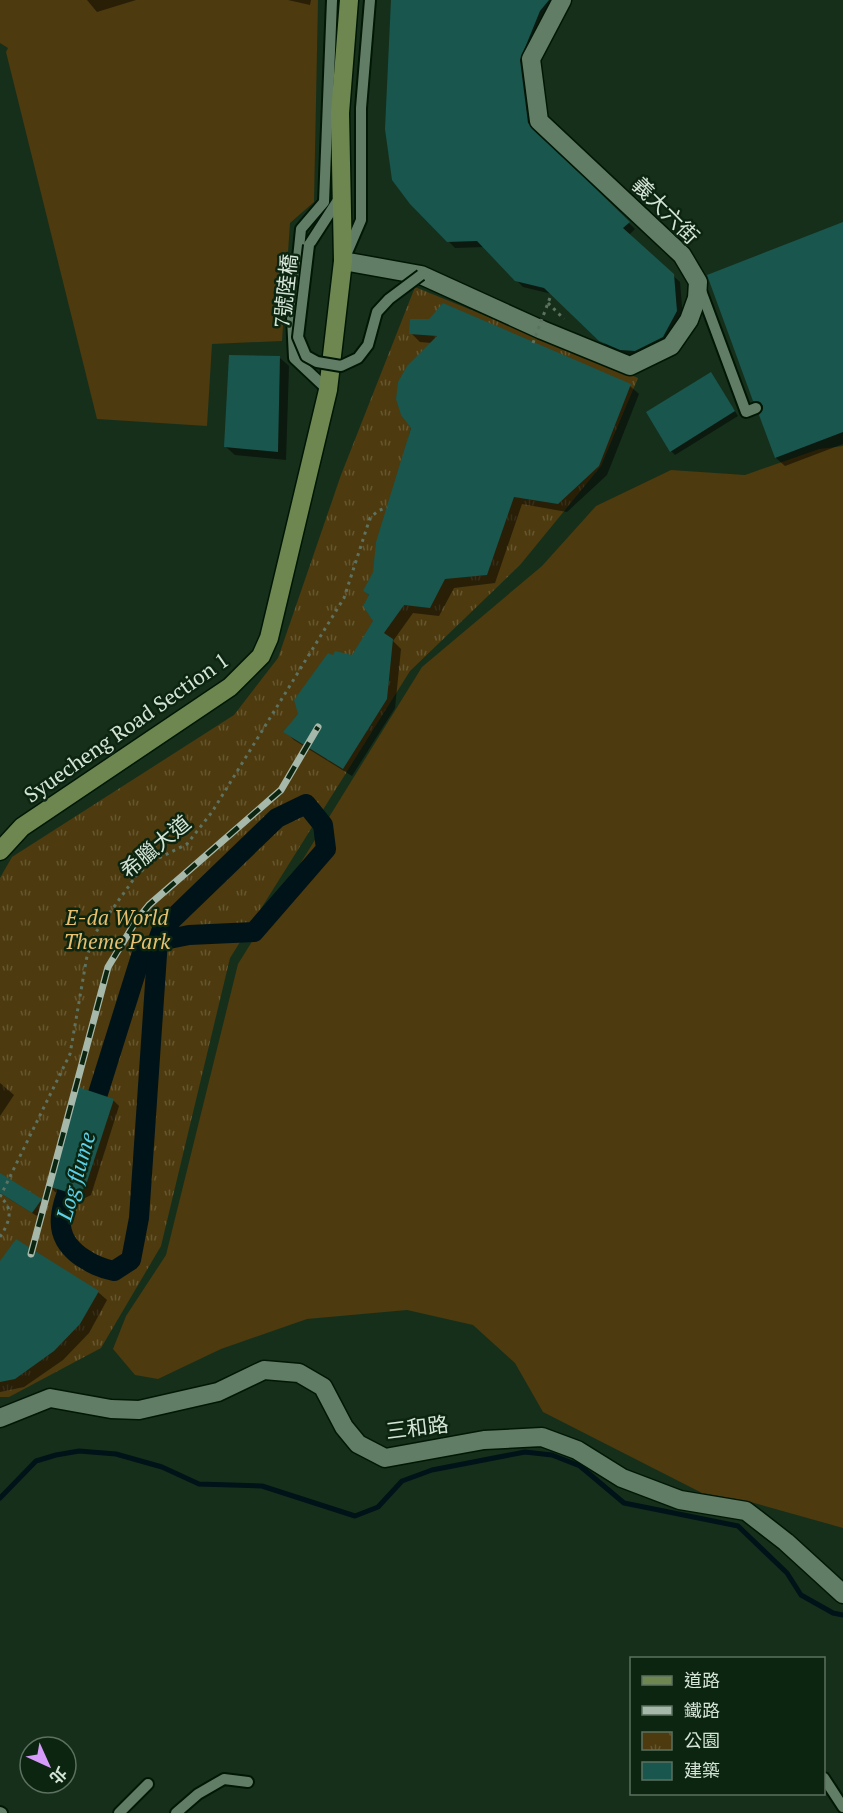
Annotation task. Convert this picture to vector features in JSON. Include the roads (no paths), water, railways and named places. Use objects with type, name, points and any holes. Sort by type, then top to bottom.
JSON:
[{"type":"main road","name":"Syuecheng Road Section 1","points":[[0,850],[22,827],[230,687],[261,656],[272,626],[328,390],[343,261],[340,113],[348,0]]},
{"type":"street","name":"義大六街","points":[[562,0],[531,59],[539,121],[682,255],[698,282]]},
{"type":"street","points":[[343,261],[421,275],[542,330],[630,366],[670,346],[689,320],[697,298],[698,282]]},
{"type":"street","name":"三和路","points":[[0,1418],[50,1398],[111,1409],[138,1410],[218,1392],[264,1370],[299,1373],[324,1387],[344,1427],[358,1444],[385,1458],[484,1440],[542,1437],[577,1450],[622,1478],[680,1500],[747,1511],[786,1542],[843,1594]]},
{"type":"lane","points":[[328,390],[294,358],[292,317],[301,229],[324,202],[332,0]]},
{"type":"lane","name":"Syuecheng Road Section 1","points":[[343,261],[362,220],[361,108],[370,0]]},
{"type":"lane","name":"7號陸橋","points":[[340,196],[309,245],[298,337],[306,356],[316,362],[341,366],[358,358],[368,345],[377,312],[389,299],[421,275]]},
{"type":"lane","points":[[698,282],[746,412],[756,408]]},
{"type":"lane","points":[[176,1813],[198,1794],[224,1779],[248,1782]]},
{"type":"lane","points":[[825,1780],[843,1807]]},
{"type":"lane","points":[[119,1813],[148,1784]]},
{"type":"waterway","name":"Log flume","points":[[76,1167],[63,1204],[61,1215],[63,1236],[80,1256],[104,1269],[114,1271],[131,1260],[139,1218],[158,940],[162,929],[277,818],[306,804],[323,825],[326,849],[254,932],[189,935],[164,940]]},
{"type":"waterway","name":"Log flume","points":[[90,1119],[142,953],[164,940]]},
{"type":"waterway","points":[[0,1498],[36,1461],[79,1451],[116,1454],[162,1467],[199,1484],[262,1486],[355,1516],[378,1507],[402,1481],[432,1470],[525,1452],[552,1455],[580,1466],[624,1503],[738,1526],[787,1573],[801,1595],[833,1613],[843,1615]]},
{"type":"railway","points":[[31,1254],[108,967],[136,921],[149,905],[281,790],[318,727]]},
{"type":"park label","name":"E-da World Theme Park","points":[[117,929]]}]
